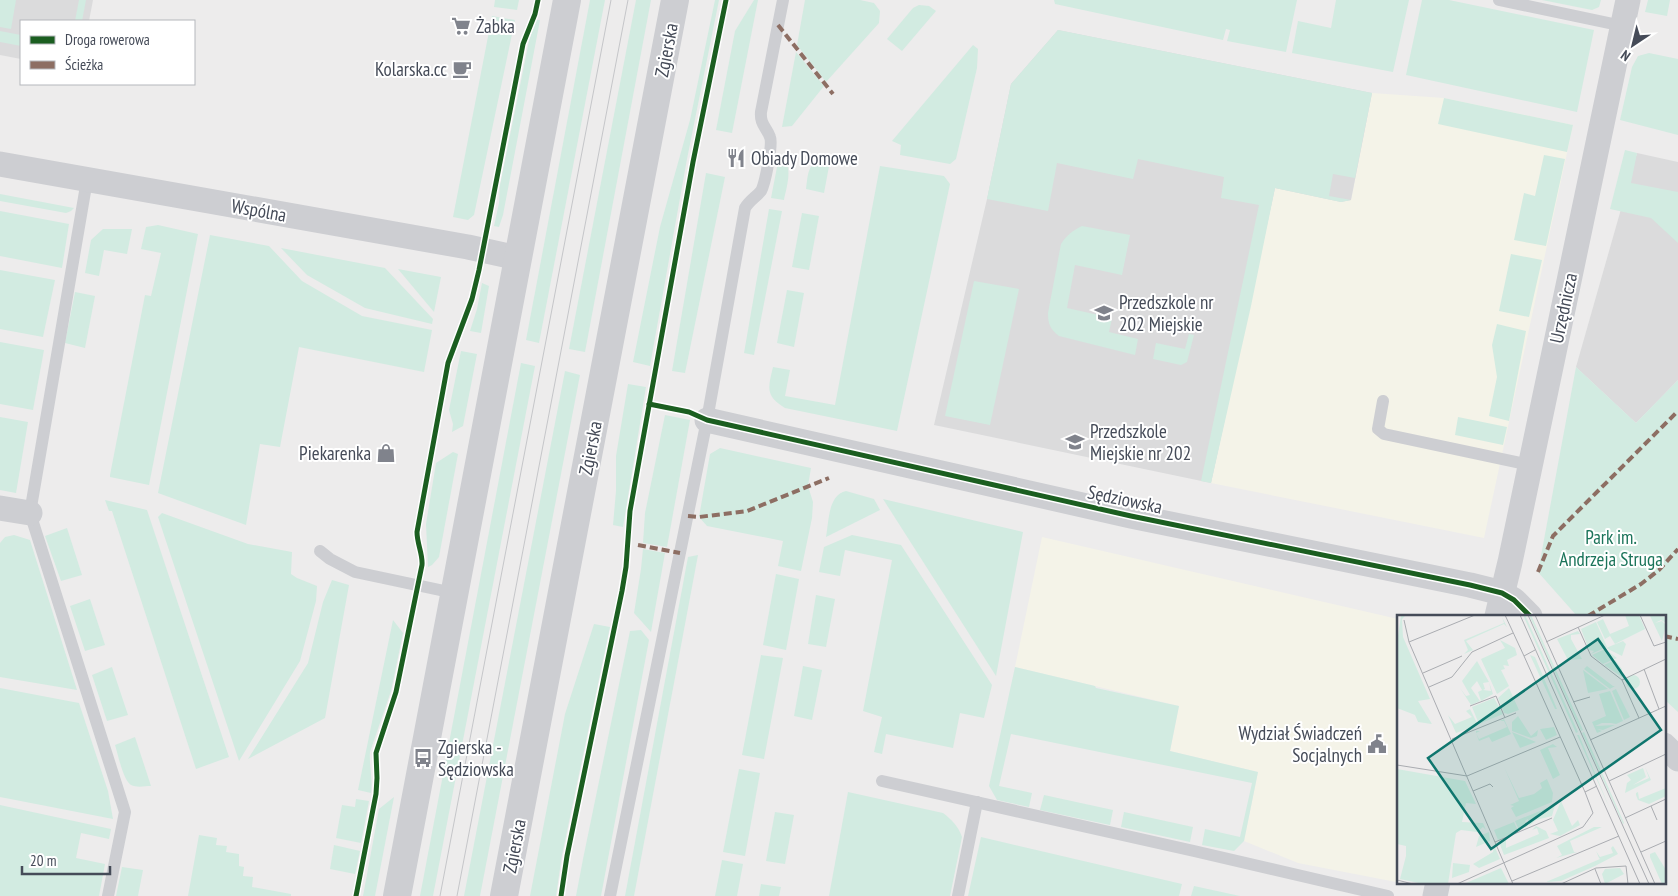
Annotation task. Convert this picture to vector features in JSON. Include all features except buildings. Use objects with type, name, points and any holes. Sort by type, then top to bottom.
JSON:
[{"type":"main road","points":[[397,896],[567,0]]},
{"type":"main road","name":"Zgierska","points":[[504,896],[675,0]]},
{"type":"street","name":"Urzędnicza","points":[[1500,605],[1628,0]]},
{"type":"street","name":"Wspólna","points":[[0,164],[468,247],[518,258]]},
{"type":"street","name":"Sędziowska","points":[[708,420],[1131,516],[1461,583],[1500,605],[1514,600],[1529,615]]},
{"type":"street","points":[[0,508],[30,512]]},
{"type":"street","points":[[1666,748],[1678,759]]},
{"type":"lane","points":[[610,896],[708,420],[745,208],[749,200],[761,191],[764,184],[772,143],[771,137],[760,120],[760,112],[783,0]]},
{"type":"lane","points":[[1499,0],[1623,26]]},
{"type":"lane","points":[[88,180],[30,512],[125,812],[108,896]]},
{"type":"lane","points":[[1383,401],[1378,429],[1384,434],[1530,465]]},
{"type":"lane","points":[[320,551],[330,559],[355,572],[454,593]]},
{"type":"lane","points":[[882,781],[1388,896]]},
{"type":"lane","points":[[958,896],[977,802]]},
{"type":"shaded area","points":[[0,0],[93,0],[89,20],[20,20],[20,59],[0,55]]},
{"type":"shaded area","name":"Przedszkole nr 202 Miejskie","points":[[1058,30],[1372,93],[1351,200],[1341,202],[1275,188],[1211,483],[934,425],[987,199],[1011,84]]},
{"type":"shaded area","points":[[1372,93],[1444,98],[1573,125],[1484,538],[1211,483],[1275,188],[1351,200]]},
{"type":"shaded area","points":[[1637,153],[1678,162],[1678,380],[1636,423],[1576,367]]},
{"type":"shaded area","points":[[1042,537],[1397,619],[1396,882],[1298,863],[1244,841],[1258,772],[1170,751],[1179,706],[1015,667]]},
{"type":"green space","points":[[0,0],[16,0],[11,29],[0,27]]},
{"type":"green space","points":[[79,0],[86,0],[82,20],[75,20]]},
{"type":"green space","points":[[495,0],[519,0],[517,10],[494,7]]},
{"type":"green space","points":[[590,0],[605,0],[539,343],[526,340]]},
{"type":"green space","points":[[636,0],[651,0],[585,352],[569,349]]},
{"type":"green space","points":[[715,0],[719,0],[687,159],[650,366],[633,362],[660,227],[690,120]]},
{"type":"green space","points":[[754,0],[758,0],[732,133],[716,130],[735,31]]},
{"type":"green space","points":[[805,0],[860,0],[874,3],[880,11],[879,23],[826,82],[797,45]]},
{"type":"green space","points":[[1054,0],[1297,0],[1286,52],[1227,41],[1230,30],[1226,29],[1223,40],[1055,4]]},
{"type":"green space","points":[[1336,0],[1409,0],[1393,72],[1292,53],[1298,21],[1331,28]]},
{"type":"green space","points":[[1422,0],[1449,0],[1594,30],[1577,112],[1406,75]]},
{"type":"green space","points":[[1542,0],[1601,0],[1599,7],[1592,10]]},
{"type":"green space","points":[[1648,0],[1670,0],[1667,16],[1645,12]]},
{"type":"green space","points":[[919,5],[929,6],[936,11],[902,51],[887,39],[913,8]]},
{"type":"green space","points":[[492,16],[515,20],[474,215],[468,220],[453,217]]},
{"type":"green space","points":[[536,20],[540,20],[503,215],[499,227],[494,226],[499,203],[500,185],[529,41]]},
{"type":"green space","points":[[1058,30],[1372,93],[1355,178],[1333,174],[1329,196],[1351,200],[1341,202],[1275,188],[1251,306],[1211,483],[1201,481],[1259,205],[1221,198],[1224,177],[1138,159],[1133,179],[1057,163],[1048,211],[987,199],[1011,84]]},
{"type":"green space","points":[[0,31],[20,35],[20,46],[0,42]]},
{"type":"green space","points":[[973,45],[978,49],[977,68],[956,159],[950,164],[900,155],[901,145],[892,141]]},
{"type":"green space","points":[[796,52],[824,86],[792,126],[782,127]]},
{"type":"green space","points":[[1649,53],[1678,59],[1678,135],[1620,120],[1632,67],[1638,56]]},
{"type":"green space","points":[[1444,98],[1573,125],[1567,152],[1438,124]]},
{"type":"green space","points":[[1625,150],[1637,153],[1631,183],[1678,192],[1678,243],[1651,218],[1610,209]]},
{"type":"green space","points":[[1544,155],[1565,159],[1546,246],[1514,240],[1524,193],[1535,196]]},
{"type":"green space","points":[[784,160],[787,164],[788,174],[784,200],[771,198],[777,167],[779,162]]},
{"type":"green space","points":[[818,161],[830,161],[824,193],[806,189],[809,170]]},
{"type":"green space","points":[[880,166],[944,176],[950,184],[897,431],[785,408],[771,395],[769,386],[773,367],[790,370],[785,396],[835,405]]},
{"type":"green space","points":[[706,173],[725,177],[685,373],[672,371]]},
{"type":"green space","points":[[0,194],[74,208],[66,213],[0,201]]},
{"type":"green space","points":[[769,209],[782,211],[754,355],[744,353]]},
{"type":"green space","points":[[0,211],[69,224],[62,268],[0,256]]},
{"type":"green space","points":[[802,213],[819,216],[809,270],[792,267]]},
{"type":"green space","points":[[158,225],[198,234],[149,485],[110,477],[110,475],[145,295],[151,296],[161,253],[141,249],[146,227]]},
{"type":"green space","points":[[1082,226],[1130,235],[1122,275],[1075,265],[1067,308],[1112,318],[1109,332],[1138,339],[1135,355],[1059,336],[1050,326],[1048,313],[1061,244],[1065,238]]},
{"type":"green space","points":[[103,229],[132,229],[127,254],[104,250],[99,276],[85,273],[91,240]]},
{"type":"green space","points":[[210,235],[269,246],[302,281],[362,316],[432,330],[424,372],[299,347],[280,447],[260,444],[246,525],[158,493]]},
{"type":"green space","points":[[281,248],[385,268],[433,319],[432,324],[365,308],[307,275]]},
{"type":"green space","points":[[1511,254],[1542,260],[1529,317],[1499,311]]},
{"type":"green space","points":[[398,269],[441,277],[434,312]]},
{"type":"green space","points":[[0,270],[55,280],[43,337],[0,329]]},
{"type":"green space","points":[[974,281],[1019,289],[990,425],[945,416]]},
{"type":"green space","points":[[482,283],[489,286],[481,333],[470,331]]},
{"type":"green space","points":[[787,290],[804,293],[794,347],[777,343]]},
{"type":"green space","points":[[75,292],[95,296],[85,348],[65,343]]},
{"type":"green space","points":[[1497,324],[1526,331],[1509,421],[1489,416],[1497,377],[1492,345]]},
{"type":"green space","points":[[1189,334],[1194,335],[1187,362],[1181,365],[1153,359],[1156,343],[1185,349]]},
{"type":"green space","points":[[0,342],[44,350],[33,410],[0,404]]},
{"type":"green space","points":[[461,351],[477,354],[463,426],[452,432],[453,424],[449,410]]},
{"type":"green space","points":[[521,363],[535,366],[433,896],[420,896]]},
{"type":"green space","name":"Park im. Andrzeja Struga","points":[[1576,367],[1636,423],[1678,380],[1678,712],[1666,701],[1666,615],[1576,615],[1538,572]]},
{"type":"green space","points":[[565,371],[580,375],[480,896],[464,896]]},
{"type":"green space","points":[[628,384],[646,387],[623,527],[613,525],[616,491],[616,456]]},
{"type":"green space","points":[[665,415],[690,420],[667,547],[643,543],[645,513]]},
{"type":"green space","points":[[0,417],[28,422],[16,493],[0,490]]},
{"type":"green space","points":[[1458,417],[1507,427],[1503,445],[1455,435]]},
{"type":"green space","points":[[720,448],[811,468],[808,486],[813,502],[812,518],[801,571],[778,566],[783,541],[707,526],[699,517],[710,454]]},
{"type":"green space","points":[[453,452],[458,454],[439,557],[428,567],[426,524],[436,463]]},
{"type":"green space","points":[[846,491],[874,499],[880,510],[826,537],[830,510],[833,503],[840,493]]},
{"type":"green space","points":[[883,499],[1023,532],[996,676]]},
{"type":"green space","points":[[105,500],[147,510],[229,757],[196,769],[112,511],[109,511]]},
{"type":"green space","points":[[162,513],[248,544],[292,552],[291,574],[317,586],[316,601],[300,661],[239,761],[158,517]]},
{"type":"green space","points":[[67,528],[82,575],[61,581],[45,536]]},
{"type":"green space","points":[[14,535],[30,540],[77,690],[0,677],[0,543],[5,537]]},
{"type":"green space","points":[[852,535],[901,545],[992,685],[984,718],[960,713],[953,748],[886,734],[882,754],[874,752],[882,717],[863,711],[892,560],[845,550],[840,576],[819,572],[824,547]]},
{"type":"green space","points":[[643,549],[665,553],[651,632],[634,613]]},
{"type":"green space","points":[[698,555],[634,896],[625,896],[688,557]]},
{"type":"green space","points":[[776,574],[799,579],[786,650],[763,645]]},
{"type":"green space","points":[[332,580],[349,585],[325,718],[248,759],[308,663],[323,602]]},
{"type":"green space","points":[[816,595],[835,599],[826,647],[808,644]]},
{"type":"green space","points":[[90,599],[105,645],[85,651],[70,606]]},
{"type":"green space","points":[[393,620],[403,633],[391,691],[370,752],[371,793],[358,790]]},
{"type":"green space","points":[[594,624],[610,627],[562,855],[556,896],[530,896],[565,714]]},
{"type":"green space","points":[[641,630],[649,640],[601,896],[576,896],[630,631]]},
{"type":"green space","points":[[761,655],[783,658],[764,759],[742,755]]},
{"type":"green space","points":[[803,666],[822,670],[812,720],[794,716]]},
{"type":"green space","points":[[112,667],[128,715],[107,721],[92,675]]},
{"type":"green space","points":[[1015,667],[1095,686],[1096,688],[1179,706],[1170,751],[1258,772],[1244,841],[1234,851],[1202,845],[1205,829],[1240,837],[1252,783],[1011,734],[999,786],[1032,793],[1029,807],[997,800],[989,786]]},
{"type":"green space","points":[[0,688],[79,703],[108,791],[113,819],[0,797]]},
{"type":"green space","points":[[135,737],[151,786],[138,787],[131,785],[121,766],[115,745]]},
{"type":"green space","points":[[739,769],[760,773],[745,856],[723,852]]},
{"type":"green space","points":[[848,792],[943,813],[952,821],[962,837],[950,896],[829,896]]},
{"type":"green space","points":[[1044,795],[1113,810],[1110,825],[1040,810]]},
{"type":"green space","points":[[394,797],[375,896],[363,896],[379,809]]},
{"type":"green space","points":[[356,799],[369,801],[361,843],[336,838],[342,805],[355,807]]},
{"type":"green space","points":[[0,805],[111,829],[109,839],[81,833],[76,858],[105,864],[99,896],[0,896]]},
{"type":"green space","points":[[775,812],[794,815],[785,864],[766,861]]},
{"type":"green space","points":[[1124,812],[1193,827],[1190,842],[1121,827]]},
{"type":"green space","points":[[199,835],[217,838],[216,845],[227,846],[226,852],[239,854],[239,866],[244,867],[243,876],[253,877],[252,887],[291,894],[291,896],[188,896]]},
{"type":"green space","points":[[981,837],[1182,884],[1179,896],[968,896]]},
{"type":"green space","points":[[334,845],[360,851],[355,874],[330,869]]},
{"type":"green space","points":[[722,860],[743,864],[737,896],[715,896]]},
{"type":"green space","points":[[122,867],[143,870],[138,896],[116,896]]},
{"type":"green space","points":[[761,884],[781,887],[779,896],[759,896]]},
{"type":"green space","points":[[1194,886],[1240,896],[1191,896]]},
{"type":"tram line","points":[[440,896],[611,0]]},
{"type":"tram line","points":[[457,896],[628,0]]},
{"type":"marked path","points":[[778,25],[833,94]]},
{"type":"marked path","points":[[1538,572],[1553,536],[1678,411]]},
{"type":"marked path","points":[[688,516],[699,517],[747,511],[829,478]]},
{"type":"marked path","points":[[638,545],[680,553]]},
{"type":"marked path","points":[[1590,615],[1641,584],[1659,570],[1678,549]]},
{"type":"marked path","points":[[1666,636],[1678,639]]},
{"type":"cycle path","points":[[356,896],[376,794],[376,753],[396,692],[422,565],[417,532],[448,363],[472,299],[523,44],[535,14],[538,0]]},
{"type":"cycle path","points":[[561,896],[567,856],[622,591],[626,567],[630,511],[693,162],[726,0]]},
{"type":"cycle path","points":[[649,404],[689,412],[707,420],[1131,516],[1470,585],[1502,593],[1514,600],[1529,615]]},
{"type":"place","name":"Żabka","points":[[461,26]]},
{"type":"place","name":"Kolarska.cc","points":[[462,69]]},
{"type":"place","name":"Obiady Domowe","points":[[736,158]]},
{"type":"place","name":"Przedszkole nr 202 Miejskie","points":[[1104,313]]},
{"type":"place","name":"Przedszkole Miejskie nr 202","points":[[1075,442]]},
{"type":"place","name":"Piekarenka","points":[[386,453]]},
{"type":"place","name":"Wydział Świadczeń Socjalnych","points":[[1377,744]]},
{"type":"place","name":"Zgierska - Sędziowska","points":[[423,758]]}]
